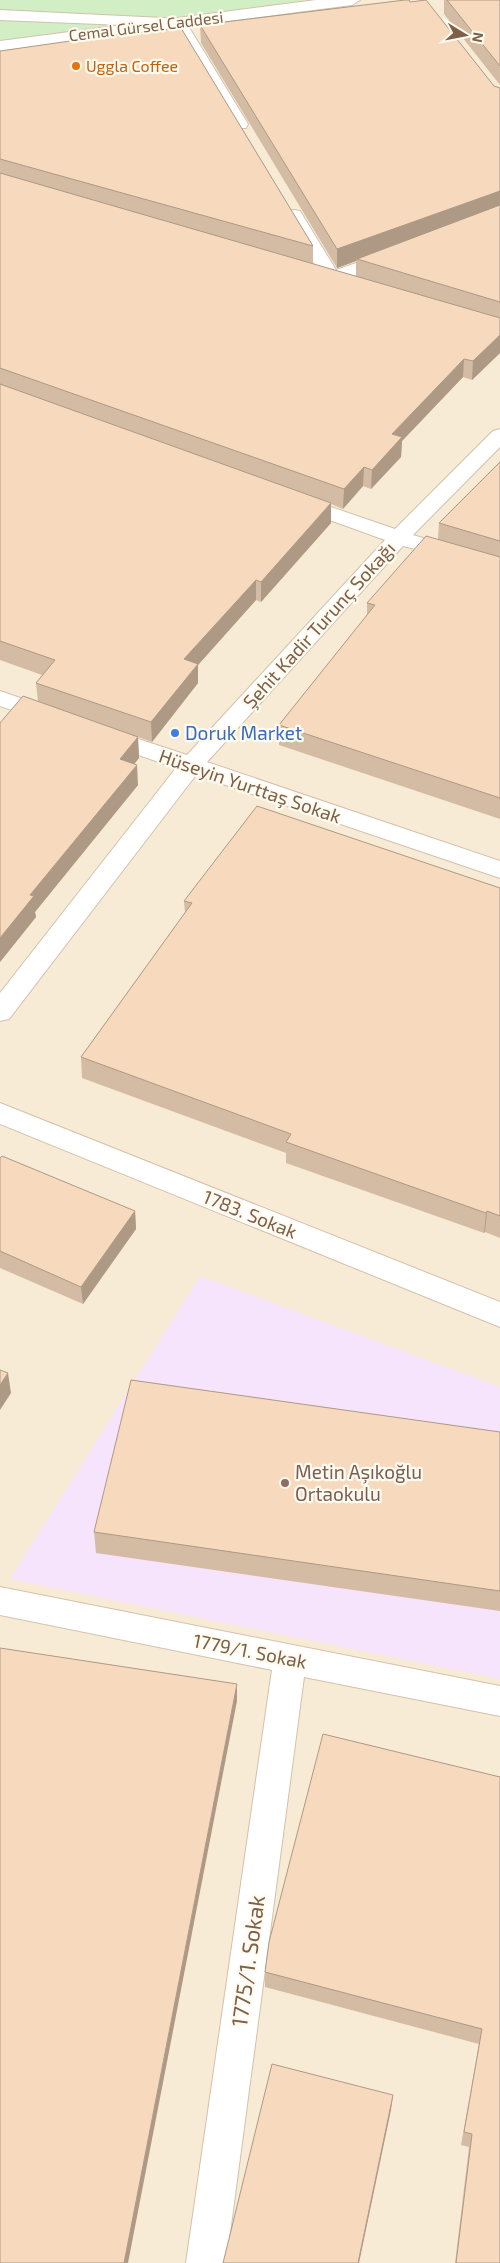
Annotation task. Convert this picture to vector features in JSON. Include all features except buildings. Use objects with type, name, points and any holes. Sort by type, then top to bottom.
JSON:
[{"type":"street","name":"Cemal Gürsel Caddesi","points":[[0,46],[352,0]]},
{"type":"street","points":[[0,15],[178,22],[250,141]]},
{"type":"street","points":[[286,201],[332,278]]},
{"type":"street","points":[[332,278],[407,250]]},
{"type":"street","points":[[304,270],[360,286]]},
{"type":"street","name":"Şehit Kadir Turunç Sokağı","points":[[0,1012],[190,766],[398,538],[500,435]]},
{"type":"street","points":[[278,494],[435,550]]},
{"type":"street","name":"Hüseyin Yurttaş Sokak","points":[[0,698],[190,766],[500,870]]},
{"type":"street","name":"1783. Sokak","points":[[0,1113],[500,1315]]},
{"type":"street","name":"1779/1. Sokak","points":[[0,1601],[500,1701]]},
{"type":"street","name":"1775/1. Sokak","points":[[206,2263],[290,1659]]},
{"type":"shaded area","points":[[0,0],[500,0],[500,2263],[0,2263]]},
{"type":"shaded area","name":"Metin Aşıkoğlu Ortaokulu","points":[[200,1276],[500,1387],[500,1679],[10,1579]]},
{"type":"green space","points":[[0,0],[310,0],[122,24],[94,36],[0,47]]},
{"type":"place","name":"Uggla Coffee","points":[[76,66]]},
{"type":"place","name":"Doruk Market","points":[[175,733]]},
{"type":"place","name":"Metin Aşıkoğlu Ortaokulu","points":[[285,1483]]}]
